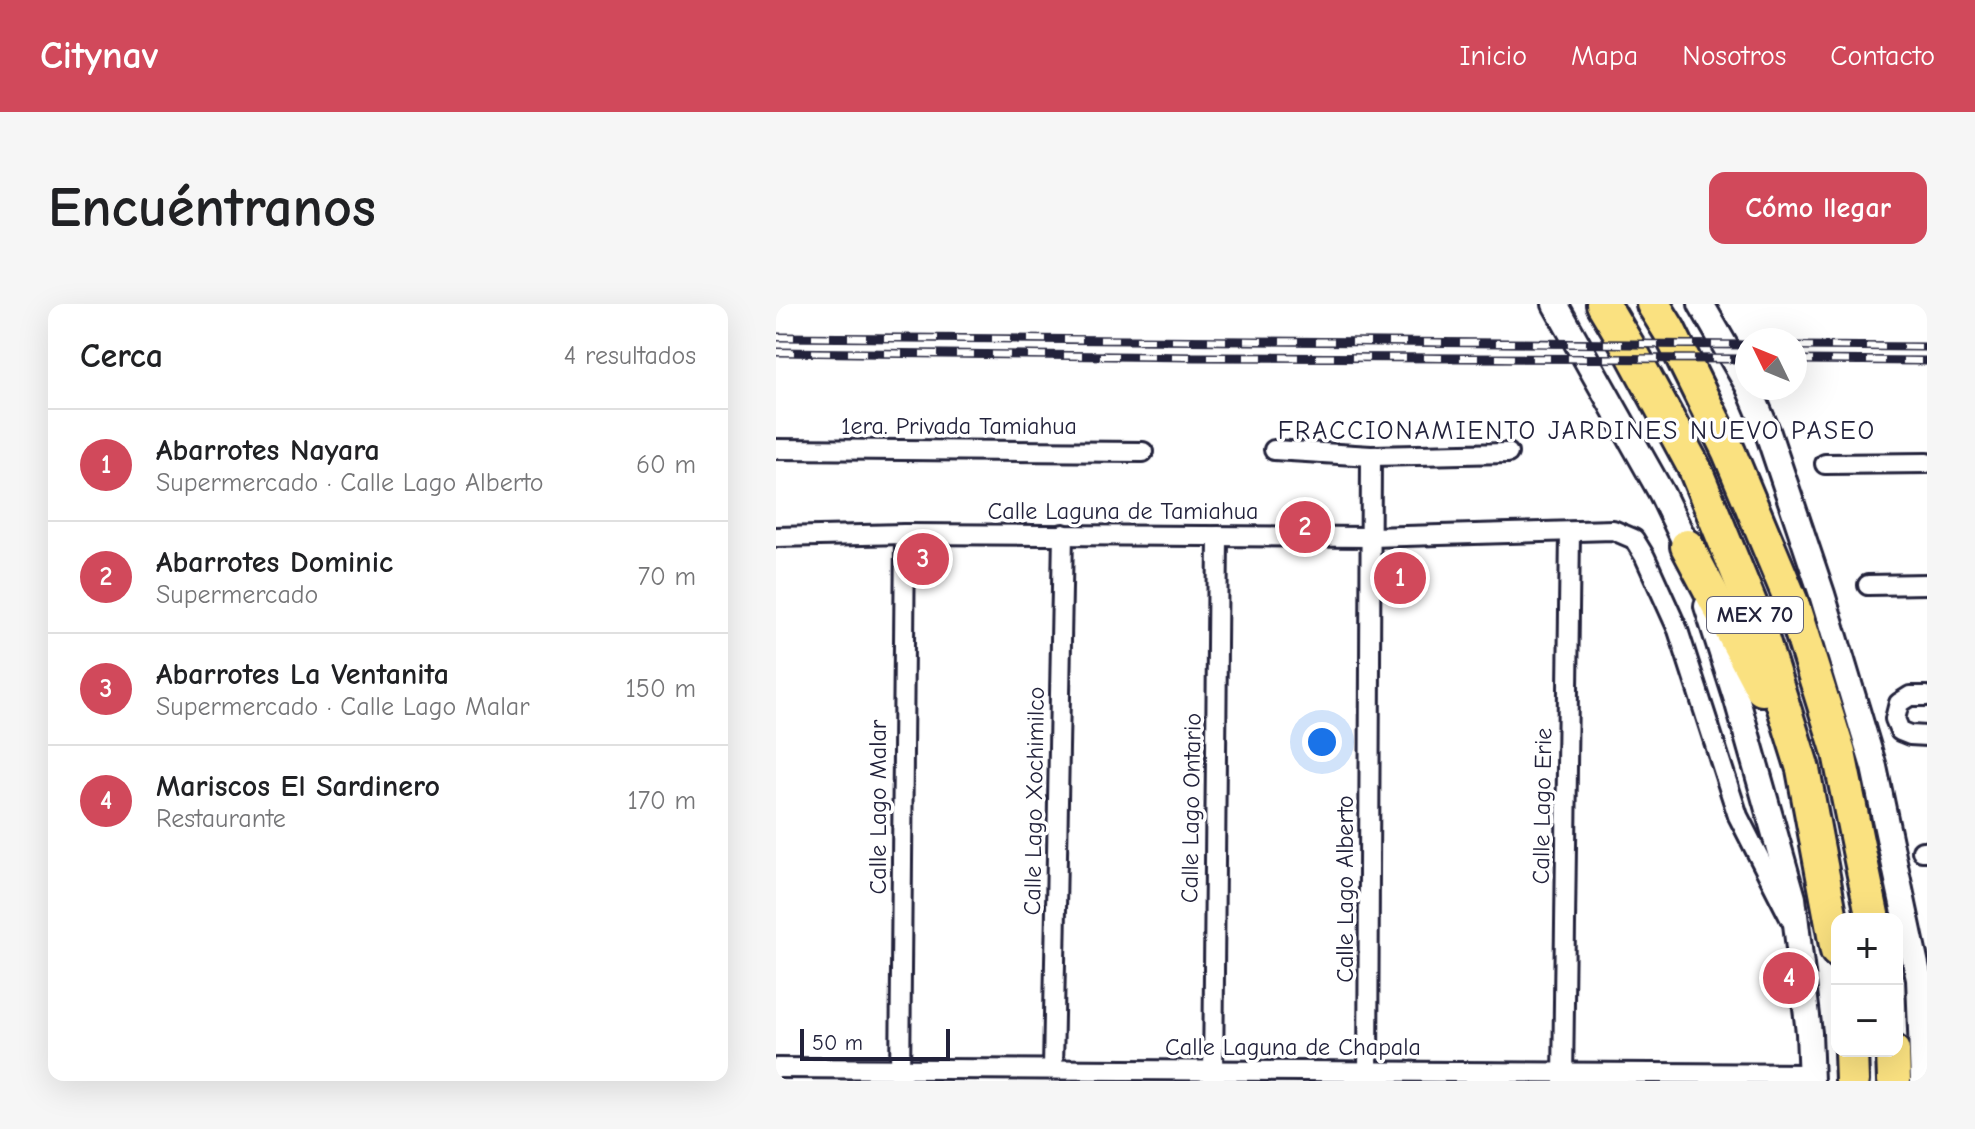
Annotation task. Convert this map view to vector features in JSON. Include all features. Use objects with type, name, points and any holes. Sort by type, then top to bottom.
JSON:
[{"type":"highway","name":"MEX 70","points":[[1603,304],[1695,469],[1755,615],[1801,762],[1831,920]]},
{"type":"highway","name":"MEX 70","points":[[1653,304],[1729,452],[1792,603],[1839,753],[1872,913]]},
{"type":"highway","points":[[1687,546],[1801,762]]},
{"type":"highway","points":[[1851,1057],[1852,1081]]},
{"type":"highway","points":[[1893,1057],[1894,1081]]},
{"type":"main road","points":[[1555,304],[1662,494],[1687,546],[1742,715],[1793,898],[1809,1033],[1811,1078]]},
{"type":"main road","points":[[1701,304],[1735,363]]},
{"type":"main road","points":[[1754,400],[1807,550],[1874,767],[1919,979],[1923,1081]]},
{"type":"street","name":"1era. Privada Tamiahua","points":[[776,449],[1143,452]]},
{"type":"street","points":[[1274,450],[1371,456],[1508,453]]},
{"type":"street","name":"Calle Lago Alberto","points":[[1368,1076],[1371,456]]},
{"type":"street","points":[[1825,464],[1927,463]]},
{"type":"street","name":"Calle Laguna de Tamiahua","points":[[776,537],[1063,534],[1371,537],[1613,530],[1634,539],[1656,581],[1678,630],[1738,816],[1797,931]]},
{"type":"street","name":"Calle Lago Erie","points":[[1563,1077],[1570,532]]},
{"type":"street","name":"Calle Lago Malar","points":[[900,1075],[905,534]]},
{"type":"street","name":"Calle Lago Xochimilco","points":[[1053,1069],[1063,534]]},
{"type":"street","name":"Calle Lago Ontario","points":[[1213,1076],[1218,536]]},
{"type":"street","points":[[1868,585],[1927,584]]},
{"type":"street","points":[[1927,696],[1910,696],[1899,703],[1895,719],[1900,731],[1927,736]]},
{"type":"street","name":"Calle Laguna de Chapala","points":[[776,1068],[900,1075],[1053,1069],[1213,1076],[1811,1078]]},
{"type":"railway","points":[[776,337],[1735,345]]},
{"type":"railway","points":[[1807,346],[1927,347]]},
{"type":"railway","points":[[776,352],[1735,359]]},
{"type":"railway","points":[[1807,360],[1927,361]]},
{"type":"place","name":"Abarrotes Dominic","points":[[1305,527]]},
{"type":"place","name":"Abarrotes La Ventanita","points":[[923,559]]},
{"type":"place","name":"Abarrotes Nayara","points":[[1400,578]]},
{"type":"place","name":"Mariscos El Sardinero","points":[[1789,978]]},
{"type":"district","name":"FRACCIONAMIENTO JARDINES NUEVO PASEO","points":[[1577,431]]}]
